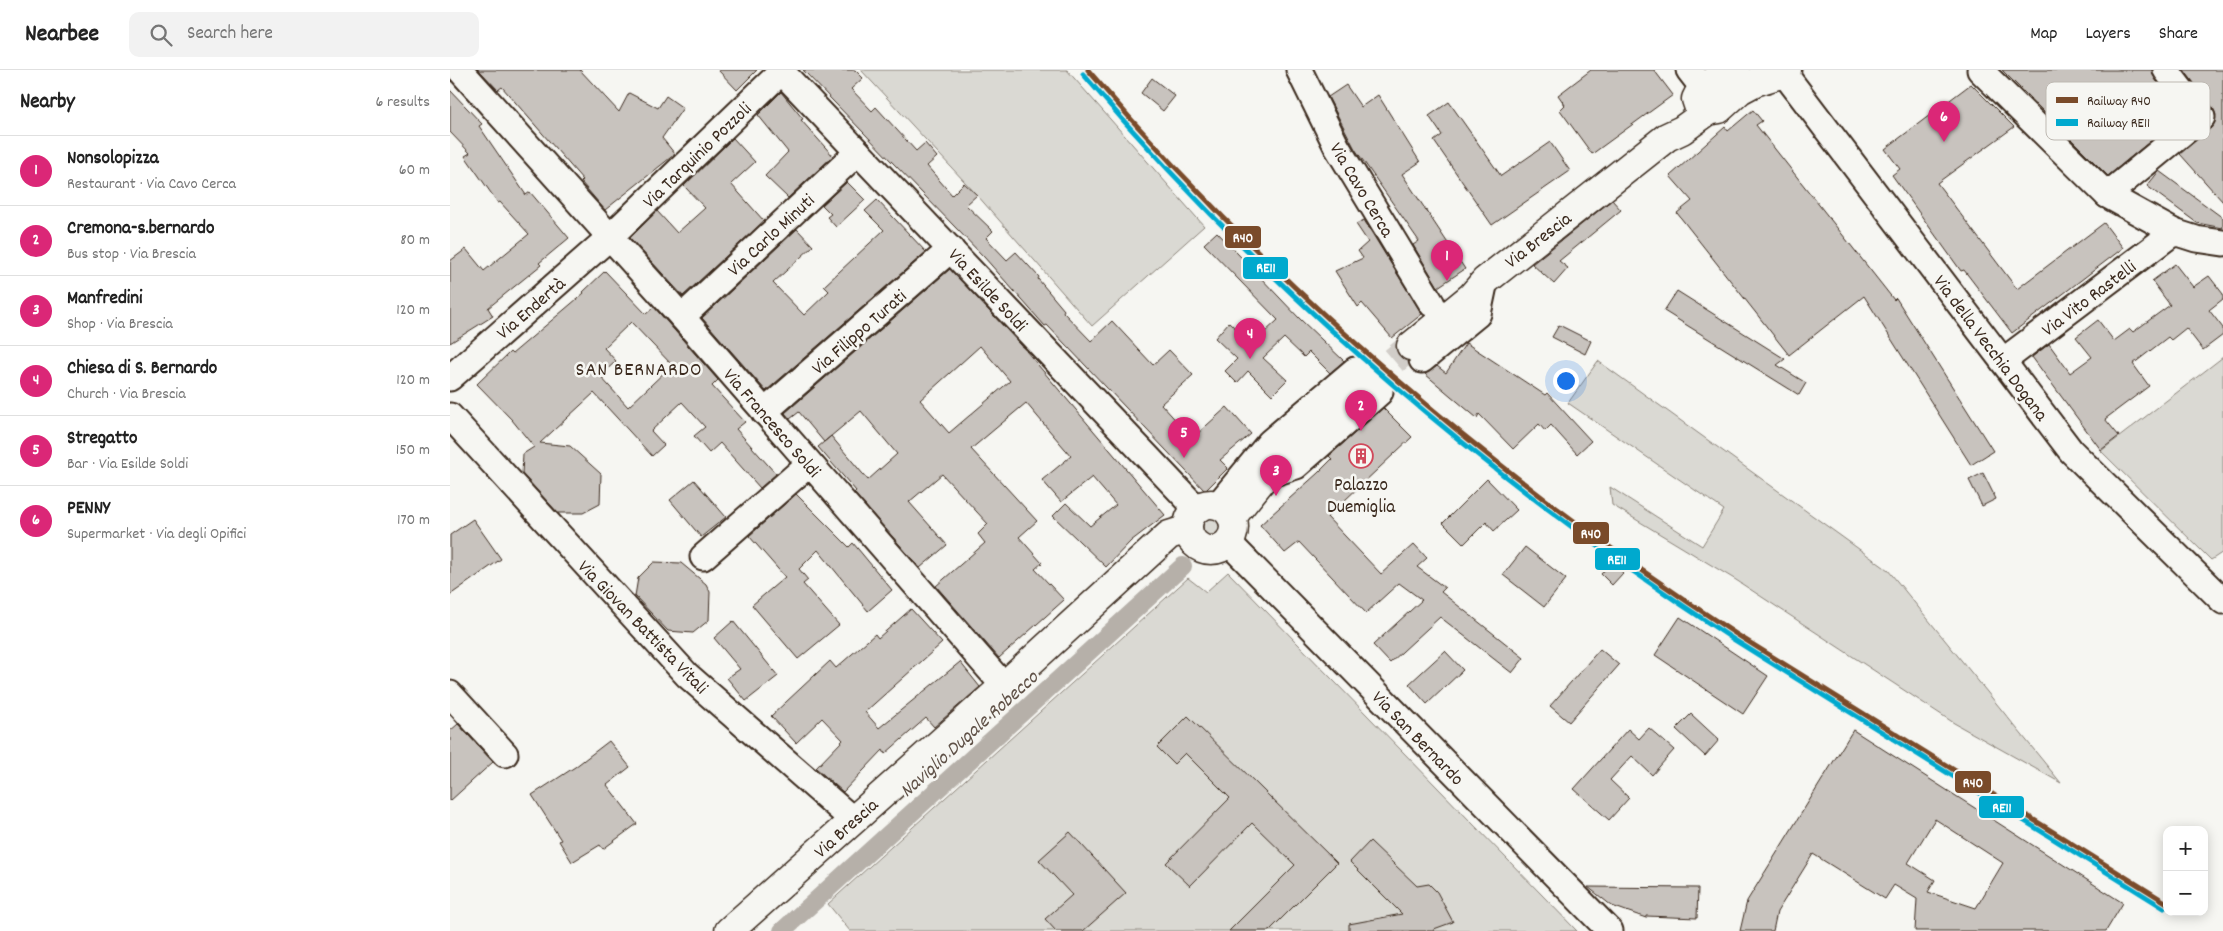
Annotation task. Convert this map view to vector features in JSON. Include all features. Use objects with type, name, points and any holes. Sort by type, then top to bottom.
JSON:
[{"type":"main road","name":"Via Brescia","points":[[1416,353],[1485,281],[1667,137],[1682,130],[1699,92],[1735,70]]},
{"type":"main road","name":"Via Brescia","points":[[1699,92],[1719,109],[1740,90],[1755,82],[1785,72]]},
{"type":"main road","name":"Via Brescia","points":[[729,931],[1004,686],[1169,535],[1213,520],[1266,476],[1282,455],[1362,388]]},
{"type":"street","name":"Via Francesco Soldi","points":[[460,70],[611,236],[1004,686]]},
{"type":"street","name":"Via Cavo Cerca","points":[[1299,70],[1338,147],[1432,304]]},
{"type":"street","points":[[1980,70],[2046,135]]},
{"type":"street","points":[[2166,70],[2175,82]]},
{"type":"street","name":"Via Tarquinio Pozzoli","points":[[611,236],[781,71]]},
{"type":"street","name":"Via Esilde Soldi","points":[[781,71],[951,250],[1213,520]]},
{"type":"street","name":"Via della Vecchia Dogana","points":[[1785,72],[2083,464],[2223,601]]},
{"type":"street","points":[[2051,140],[2107,196],[2174,232],[2196,239],[2223,243]]},
{"type":"street","points":[[2107,196],[2174,140]]},
{"type":"street","name":"Via Carlo Minuti","points":[[682,317],[858,152]]},
{"type":"street","name":"Via Vito Rastelli","points":[[2003,361],[2174,232]]},
{"type":"street","name":"Via Endertà","points":[[450,378],[611,236]]},
{"type":"street","name":"Via Filippo Turati","points":[[764,412],[951,250]]},
{"type":"street","points":[[1213,520],[1270,442],[1356,370],[1380,392],[1296,466],[1266,476]]},
{"type":"street","name":"Via Giovan Battista Vitali","points":[[450,416],[687,675],[854,820]]},
{"type":"street","points":[[703,557],[809,464]]},
{"type":"street","name":"Via San Bernardo","points":[[1213,520],[1610,931]]},
{"type":"street","points":[[454,705],[505,754]]},
{"type":"shaded area","points":[[861,70],[1067,70],[1204,226],[1092,326],[977,195]]},
{"type":"shaded area","points":[[2223,357],[2223,552],[2211,560],[2101,451]]},
{"type":"shaded area","points":[[1598,361],[1888,570],[2061,783],[1954,723],[1736,580],[1612,505],[1610,487],[1702,546],[1724,510],[1568,403]]},
{"type":"shaded area","points":[[1211,515],[1220,518],[1223,527],[1220,536],[1211,539],[1202,536],[1199,527],[1202,518]]},
{"type":"shaded area","points":[[1228,572],[1577,931],[850,931],[828,904],[1188,578],[1206,592]]},
{"type":"building","points":[[479,70],[580,70],[619,112],[629,93],[658,108],[666,96],[683,108],[662,138],[675,154],[605,210],[581,182],[583,180],[502,87],[498,90]]},
{"type":"building","points":[[718,70],[757,70],[737,90]]},
{"type":"building","points":[[803,70],[855,70],[863,78],[851,89],[872,111],[876,107],[916,151],[925,143],[937,157],[927,166],[952,195],[964,183],[977,195],[966,205],[993,231],[986,238],[1007,260],[1016,252],[1039,277],[1038,279],[1064,310],[1063,312],[1091,341],[1112,321],[1153,365],[1169,350],[1193,375],[1161,404],[1182,427],[1185,424],[1196,435],[1227,407],[1251,434],[1220,460],[1228,468],[1205,491],[1047,325],[1045,326],[984,257]]},
{"type":"building","points":[[1591,70],[1654,70],[1673,95],[1592,154],[1560,110],[1565,105],[1558,95]]},
{"type":"building","points":[[2002,70],[2152,70],[2157,82],[2046,82],[2046,114]]},
{"type":"building","points":[[2184,70],[2223,70],[2223,202],[2180,154],[2197,140],[2210,140],[2210,129],[2216,115],[2210,104],[2210,82],[2193,82]]},
{"type":"building","points":[[1152,78],[1175,96],[1163,111],[1141,93]]},
{"type":"building","points":[[1971,84],[2014,127],[1937,183],[2017,289],[2104,223],[2123,248],[2012,333],[1964,270],[1961,271],[1892,175],[1900,169],[1885,149]]},
{"type":"building","points":[[1346,85],[1361,107],[1378,95],[1420,162],[1402,174],[1465,269],[1438,287],[1413,245],[1419,241],[1355,149],[1328,97]]},
{"type":"building","points":[[450,90],[482,124],[479,126],[526,195],[530,192],[569,238],[539,263],[541,265],[488,308],[493,316],[450,343],[450,261],[466,249],[484,271],[529,234],[500,202],[498,203],[465,156],[470,153],[450,132]]},
{"type":"building","points":[[781,92],[803,119],[801,120],[833,156],[788,198],[765,176],[788,152],[758,115]]},
{"type":"building","points":[[1449,102],[1501,176],[1550,142],[1570,171],[1492,225],[1434,141],[1442,135],[1429,116]]},
{"type":"building","points":[[1753,110],[1762,121],[1756,125],[1894,300],[1896,298],[1993,451],[1971,465],[1864,296],[1789,355],[1677,213],[1692,201],[1670,176],[1725,127],[1728,131]]},
{"type":"building","points":[[733,138],[755,162],[731,184],[764,221],[683,296],[630,238],[657,211],[677,233],[705,208],[684,186]]},
{"type":"building","points":[[2072,140],[2152,140],[2108,176]]},
{"type":"building","points":[[2159,171],[2223,218],[2223,228],[2197,223],[2147,186]]},
{"type":"building","points":[[847,182],[865,200],[836,227],[827,217],[831,214],[822,205]]},
{"type":"building","points":[[877,200],[926,252],[766,391],[702,318],[797,229],[813,246],[773,283],[804,315],[829,291],[824,286],[884,230],[865,211]]},
{"type":"building","points":[[1612,200],[1621,210],[1559,261],[1568,268],[1554,284],[1532,264]]},
{"type":"building","points":[[1364,220],[1422,314],[1392,338],[1362,303],[1358,307],[1335,271],[1363,258],[1358,251],[1368,242],[1356,224]]},
{"type":"building","points":[[1217,232],[1300,319],[1344,361],[1330,373],[1309,352],[1304,357],[1284,338],[1263,358],[1287,380],[1272,395],[1248,371],[1237,383],[1225,371],[1237,359],[1215,338],[1229,322],[1252,344],[1278,320],[1204,244]]},
{"type":"building","points":[[2175,264],[2193,287],[2209,276],[2223,294],[2223,299],[2209,310],[2223,328],[2223,335],[2203,350],[2186,328],[2171,340],[2168,337],[2133,364],[2149,386],[2105,419],[2119,436],[2101,450],[2032,357],[2049,344],[2070,373],[2092,357],[2076,337],[2098,320],[2114,341],[2130,329],[2133,332],[2170,305],[2152,281]]},
{"type":"building","points":[[950,269],[1021,345],[1165,515],[1131,541],[1106,567],[1053,516],[1066,503],[1090,526],[1116,505],[1092,477],[1061,502],[1042,480],[1071,456],[1026,403],[971,449],[1037,521],[1019,537],[1042,563],[1035,569],[1064,600],[999,658],[936,586],[985,543],[978,534],[988,524],[942,474],[909,502],[947,545],[920,568],[854,493],[856,491],[818,447],[824,442],[799,412],[790,419],[785,413]],"holes":[[[980,346],[1010,381],[949,433],[920,400]],[[861,411],[897,454],[868,480],[831,436]]]},
{"type":"building","points":[[605,271],[646,314],[654,307],[718,380],[712,386],[745,422],[736,429],[776,474],[760,488],[720,443],[709,453],[694,436],[705,427],[682,402],[651,431],[664,445],[652,456],[594,393],[540,443],[570,446],[601,474],[600,504],[583,513],[558,513],[522,474],[523,454],[534,447],[512,420],[477,384],[510,352],[512,354]],"holes":[[[631,322],[672,365],[628,407],[600,376],[616,361],[604,348]]]},
{"type":"building","points":[[1677,291],[1785,359],[1777,365],[1806,383],[1799,395],[1664,311]]},
{"type":"building","points":[[1559,325],[1591,341],[1585,354],[1552,337]]},
{"type":"building","points":[[1466,343],[1545,395],[1547,393],[1591,441],[1577,454],[1551,425],[1545,431],[1539,424],[1513,449],[1479,414],[1477,418],[1425,374],[1437,366],[1446,373]]},
{"type":"building","points":[[1383,408],[1412,437],[1327,517],[1381,574],[1414,544],[1427,558],[1417,567],[1445,588],[1441,592],[1524,658],[1512,673],[1440,617],[1390,663],[1373,645],[1422,600],[1399,583],[1366,613],[1299,542],[1285,553],[1260,525],[1318,473],[1332,459],[1329,456]]},
{"type":"building","points":[[1983,473],[1996,499],[1982,506],[1969,480]]},
{"type":"building","points":[[1487,479],[1517,510],[1494,531],[1486,522],[1464,544],[1443,523]]},
{"type":"building","points":[[694,480],[726,517],[701,537],[670,500]]},
{"type":"building","points":[[796,494],[849,547],[853,543],[892,590],[868,611],[818,550],[799,569],[808,580],[803,584],[839,625],[798,659],[752,605],[785,577],[749,536]]},
{"type":"building","points":[[473,519],[501,559],[450,595],[450,535]]},
{"type":"building","points":[[1525,547],[1566,579],[1544,607],[1503,575]]},
{"type":"building","points":[[654,562],[681,563],[706,584],[710,592],[709,620],[693,633],[668,631],[635,596],[638,578]]},
{"type":"building","points":[[1612,562],[1623,573],[1612,585],[1601,574]]},
{"type":"building","points":[[911,609],[942,643],[865,712],[879,728],[960,662],[980,687],[934,727],[926,718],[885,754],[883,750],[843,792],[816,768],[843,740],[822,718],[796,743],[771,716],[830,661],[836,668],[875,634],[878,638]]},
{"type":"building","points":[[1680,617],[1768,676],[1743,714],[1655,655]]},
{"type":"building","points":[[733,621],[778,676],[746,701],[727,678],[740,669],[714,638]]},
{"type":"building","points":[[1600,649],[1619,665],[1569,722],[1550,706]]},
{"type":"building","points":[[1445,651],[1463,670],[1427,704],[1409,684]]},
{"type":"building","points":[[1691,714],[1719,740],[1705,756],[1676,729]]},
{"type":"building","points":[[1188,716],[1337,863],[1269,931],[1229,931],[1295,865],[1252,823],[1190,886],[1166,863],[1230,798],[1185,753],[1174,764],[1157,747]]},
{"type":"building","points":[[458,724],[493,762],[450,801],[450,731]]},
{"type":"building","points":[[1649,728],[1674,750],[1652,775],[1632,756],[1610,780],[1629,798],[1609,820],[1574,789],[1628,729],[1639,739]]},
{"type":"building","points":[[1853,730],[2123,903],[2106,931],[1915,931],[1917,899],[1894,885],[1885,899],[1813,854],[1777,912],[1773,931],[1740,931],[1747,901]],"holes":[[[1935,819],[2003,863],[1976,908],[1928,892],[1935,880],[1908,863]]]},
{"type":"building","points":[[609,741],[630,767],[607,785],[637,824],[603,849],[600,845],[572,862],[559,841],[561,840],[532,795],[575,767]]},
{"type":"building","points":[[1070,832],[1126,893],[1083,931],[1056,931],[1045,919],[1072,895],[1039,860]]},
{"type":"building","points":[[1370,841],[1417,886],[1429,884],[1437,892],[1453,922],[1434,929],[1434,931],[1349,931],[1349,924],[1402,914],[1350,862]]},
{"type":"building","points":[[1588,887],[1698,888],[1697,918],[1646,916],[1646,918],[1612,906]]},
{"type":"waterway","name":"Naviglio Dugale Robecco","points":[[782,931],[1183,566]]},
{"type":"tunnel","points":[[1362,388],[1411,346]]},
{"type":"rail line","name":"R40","points":[[1088,70],[1159,150],[1234,228],[1312,303],[1392,375],[1560,511],[1647,574],[1736,634],[2163,901]]},
{"type":"rail line","name":"RE11","points":[[1083,74],[1154,155],[1229,233],[1307,308],[1388,380],[1471,449],[1556,515],[1644,579],[1733,639],[2163,907]]},
{"type":"place","name":"PENNY","points":[[1944,142]]},
{"type":"place","name":"Nonsolopizza","points":[[1447,281]]},
{"type":"place","name":"Chiesa di S. Bernardo","points":[[1250,359]]},
{"type":"place","name":"Cremona-s.bernardo","points":[[1361,431]]},
{"type":"place","name":"Palazzo Duemiglia","points":[[1361,456]]},
{"type":"place","name":"Stregatto","points":[[1184,458]]},
{"type":"place","name":"Manfredini","points":[[1276,496]]},
{"type":"district","name":"SAN BERNARDO","points":[[639,368]]}]
